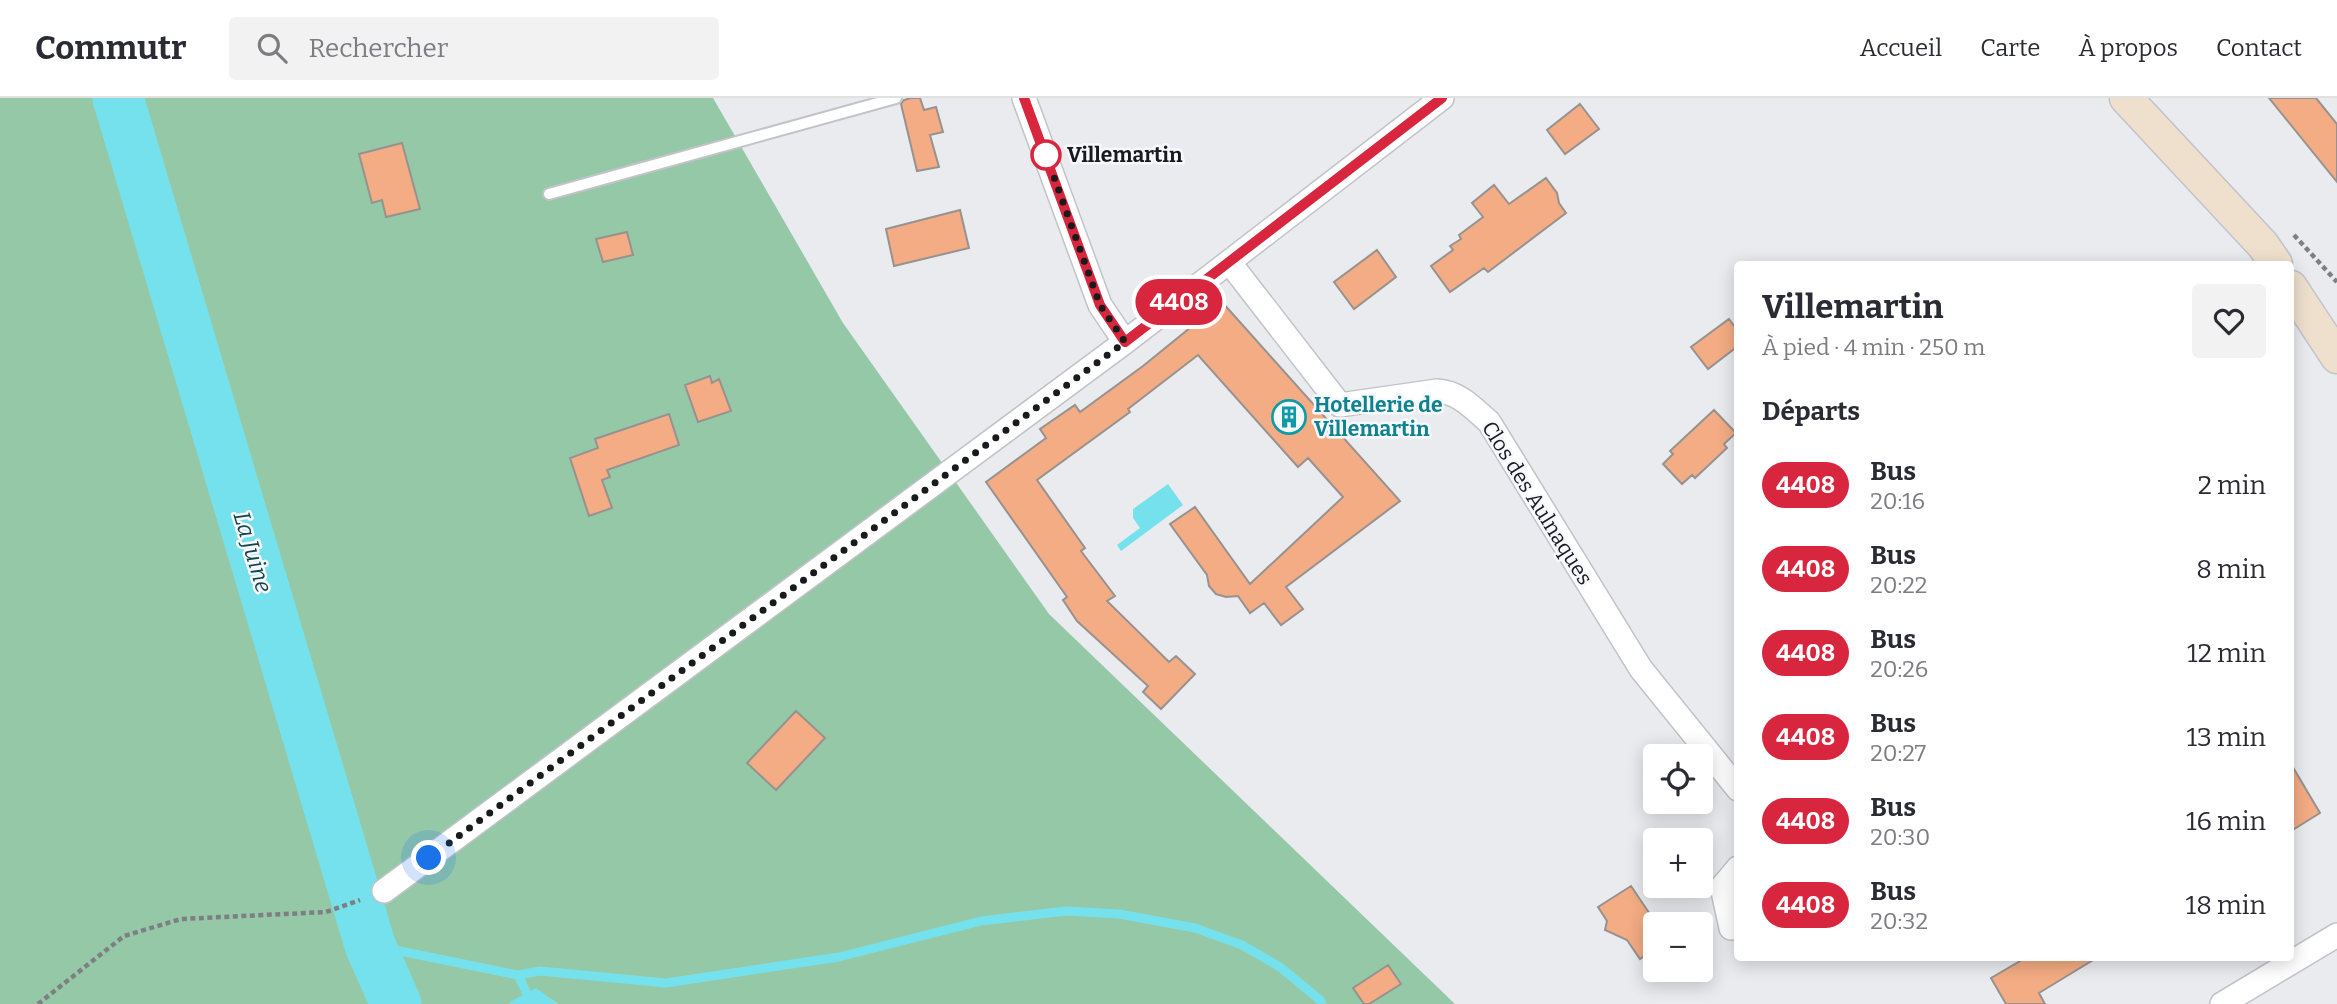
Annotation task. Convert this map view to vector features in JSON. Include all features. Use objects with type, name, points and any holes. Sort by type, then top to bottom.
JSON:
[{"type":"main road","points":[[2126,98],[2263,245],[2274,261]]},
{"type":"main road","points":[[2294,292],[2337,357]]},
{"type":"street","points":[[1024,98],[1100,305],[1125,342]]},
{"type":"street","points":[[384,891],[1125,342],[1442,98]]},
{"type":"street","name":"Clos des Aulnaques","points":[[1230,263],[1340,405],[1447,391],[1465,401],[1489,422],[1641,668],[1734,784]]},
{"type":"street","points":[[1731,928],[1722,887],[1734,873]]},
{"type":"street","points":[[2294,961],[2337,935]]},
{"type":"street","points":[[2222,1004],[2294,961]]},
{"type":"lane","points":[[549,194],[896,98]]},
{"type":"path","points":[[38,1004],[124,936],[181,919],[326,912],[384,891]]},
{"type":"green space","points":[[0,98],[713,98],[843,323],[1049,614],[1455,1004],[558,1004],[536,989],[510,1004],[0,1004]]},
{"type":"water","points":[[1168,484],[1183,505],[1121,551],[1117,545],[1140,528],[1133,518],[1133,509]]},
{"type":"water","points":[[536,988],[558,1004],[510,1004],[510,1002]]},
{"type":"building","points":[[911,98],[920,98],[924,110],[936,107],[943,132],[930,135],[939,167],[917,171],[901,104]]},
{"type":"building","points":[[2269,98],[2316,98],[2337,124],[2337,182]]},
{"type":"building","points":[[1580,104],[1599,129],[1565,154],[1547,130]]},
{"type":"building","points":[[402,143],[420,209],[386,217],[382,200],[372,203],[359,154]]},
{"type":"building","points":[[1546,178],[1557,193],[1559,203],[1566,213],[1488,272],[1484,268],[1450,292],[1431,266],[1453,250],[1450,246],[1461,239],[1459,235],[1483,217],[1472,203],[1494,185],[1509,204]]},
{"type":"building","points":[[960,210],[969,248],[894,266],[886,229]]},
{"type":"building","points":[[627,232],[633,255],[603,262],[596,239]]},
{"type":"building","points":[[1377,250],[1396,277],[1354,309],[1334,282]]},
{"type":"building","points":[[1222,302],[1400,501],[1286,587],[1303,609],[1281,625],[1264,603],[1250,613],[1238,596],[1216,594],[1209,586],[1207,575],[1170,524],[1195,507],[1250,584],[1343,497],[1308,458],[1298,467],[1198,355],[1128,409],[1130,412],[1037,480],[1085,548],[1081,551],[1115,596],[1107,601],[1169,662],[1176,656],[1195,674],[1161,709],[1143,692],[1148,686],[1077,621],[1063,600],[1067,597],[986,482],[1046,438],[1040,429],[1075,405],[1080,412],[1143,366]]},
{"type":"building","points":[[1729,319],[1734,326],[1734,349],[1708,369],[1691,347]]},
{"type":"building","points":[[710,376],[712,383],[719,379],[731,411],[698,422],[685,385]]},
{"type":"building","points":[[1714,410],[1734,431],[1734,435],[1724,444],[1727,448],[1695,478],[1692,475],[1682,484],[1663,464],[1673,454],[1670,451]]},
{"type":"building","points":[[669,414],[679,445],[607,470],[610,477],[602,480],[612,508],[589,516],[570,458],[598,448],[595,439]]},
{"type":"building","points":[[796,711],[825,738],[776,790],[747,763]]},
{"type":"building","points":[[2294,769],[2320,813],[2294,829]]},
{"type":"building","points":[[1631,886],[1649,912],[1643,912],[1643,957],[1640,959],[1627,940],[1605,930],[1607,921],[1598,907]]},
{"type":"building","points":[[2020,961],[2091,961],[2039,993],[2045,1004],[2006,1004],[1991,978]]},
{"type":"building","points":[[1388,965],[1401,984],[1369,1004],[1364,1004],[1353,988]]},
{"type":"waterway","name":"La Juine","points":[[118,98],[370,945],[396,1004]]},
{"type":"waterway","points":[[370,945],[518,975],[540,971],[666,983],[839,957],[981,921],[1066,911],[1119,914],[1195,928],[1242,945],[1280,967],[1322,1004]]},
{"type":"waterway","points":[[518,975],[532,1004]]},
{"type":"bus line","name":"4408","points":[[1024,98],[1100,305],[1125,342],[1442,98]]},
{"type":"place","name":"Villemartin","points":[[1046,155]]},
{"type":"place","name":"Hotellerie de Villemartin","points":[[1289,417]]},
{"type":"route","points":[[429,858],[1125,342],[1100,305],[1045,152],[1046,155]]}]
